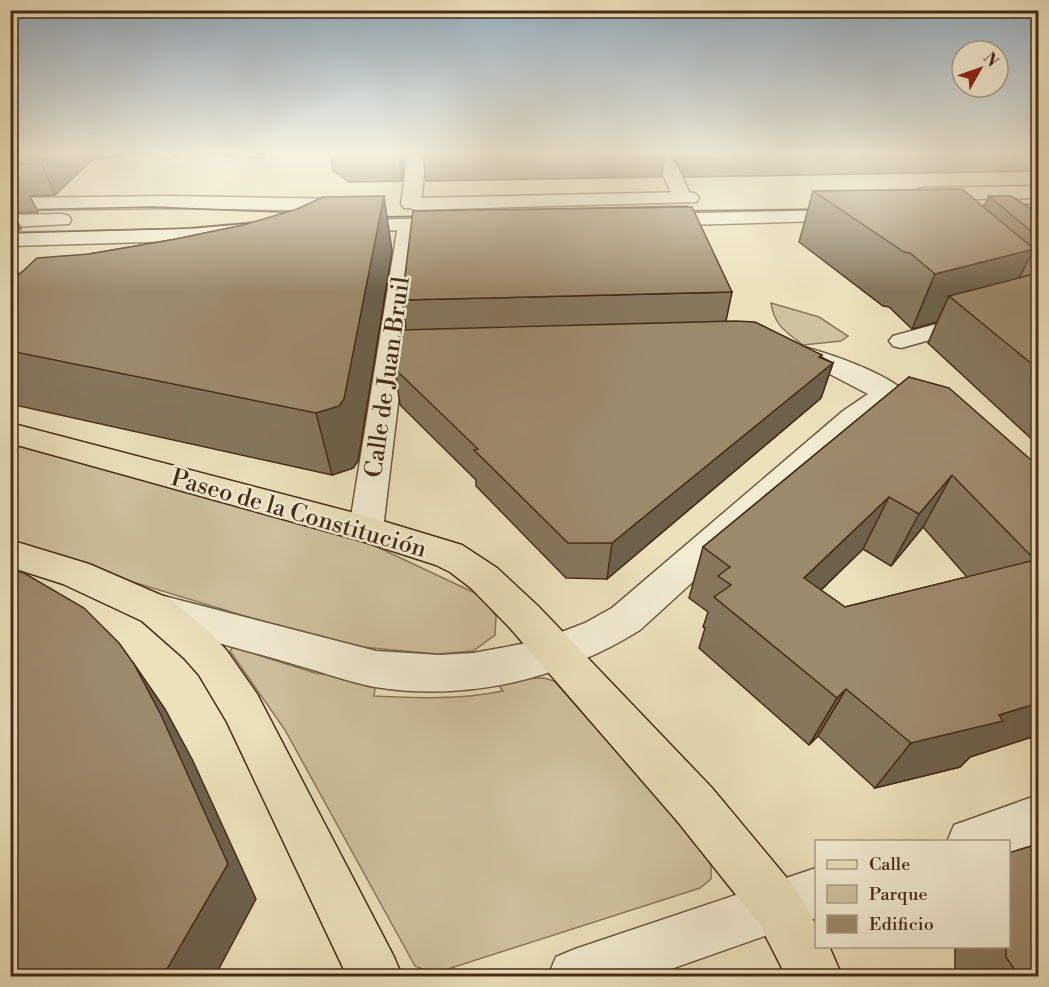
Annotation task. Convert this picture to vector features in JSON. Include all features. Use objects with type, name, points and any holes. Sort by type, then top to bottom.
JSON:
[{"type":"main road","name":"Paseo de la Constitución","points":[[10,433],[366,529],[449,555],[463,562],[484,578],[524,617],[695,805],[797,900],[815,976]]},
{"type":"main road","points":[[10,553],[76,574],[156,610],[198,646],[213,663],[242,708],[375,976]]},
{"type":"street","name":"Calle de Juan Bruil","points":[[366,529],[411,199]]},
{"type":"street","points":[[328,226],[409,215],[665,199]]},
{"type":"street","points":[[10,204],[167,202],[379,204],[409,215],[479,224]]},
{"type":"street","points":[[632,220],[873,216]]},
{"type":"street","points":[[10,221],[62,220]]},
{"type":"street","points":[[10,240],[183,235],[275,228]]},
{"type":"street","points":[[1009,291],[1032,305]]},
{"type":"street","points":[[902,342],[1032,305]]},
{"type":"street","points":[[763,346],[828,363],[891,395],[920,417]]},
{"type":"street","points":[[391,354],[460,352]]},
{"type":"street","points":[[156,610],[375,669],[444,673],[477,671],[534,660],[606,632],[626,619],[853,418],[873,402],[891,395]]},
{"type":"street","points":[[977,840],[1038,819]]},
{"type":"street","points":[[574,976],[797,900]]},
{"type":"green space","points":[[771,303],[819,317],[848,336],[841,341],[803,345],[778,323]]},
{"type":"green space","points":[[10,444],[358,538],[473,592],[486,601],[496,616],[495,635],[473,651],[437,654],[340,645],[11,545]]},
{"type":"green space","points":[[233,647],[315,673],[376,681],[374,696],[422,698],[470,696],[503,691],[495,680],[544,678],[554,681],[705,851],[711,866],[711,879],[700,888],[448,969],[427,971],[415,966],[285,730],[230,651]]},
{"type":"building","points":[[319,199],[383,199],[344,399],[339,406],[316,413],[10,351],[10,283],[37,258],[89,254],[176,239],[243,225],[297,209]]},
{"type":"building","points":[[825,199],[974,199],[1034,249],[935,274],[910,253],[904,252]]},
{"type":"building","points":[[993,199],[1016,199],[1038,213],[1038,237]]},
{"type":"building","points":[[692,207],[732,292],[402,300],[413,211]]},
{"type":"building","points":[[1038,273],[1038,369],[949,296]]},
{"type":"building","points":[[755,322],[822,355],[819,357],[833,363],[612,543],[568,543],[474,450],[478,449],[395,369],[400,330]]},
{"type":"building","points":[[909,377],[949,388],[1038,466],[1038,703],[999,715],[1003,721],[911,743],[846,689],[837,698],[714,597],[731,585],[718,576],[730,567],[703,547]],"holes":[[[952,475],[1035,560],[845,607],[804,578],[889,497],[919,514]]]},
{"type":"building","points":[[10,569],[24,573],[84,608],[119,643],[134,664],[161,715],[228,864],[163,976],[10,976]]},
{"type":"building","points":[[1038,844],[1038,976],[1019,976],[1006,957],[1006,948],[1010,948],[1010,852]]},
{"type":"tram line","points":[[967,206],[1038,204]]},
{"type":"tram line","points":[[490,210],[688,206]]},
{"type":"tram line","points":[[10,210],[154,207],[301,213]]},
{"type":"tram line","points":[[679,211],[823,209]]},
{"type":"tram line","points":[[370,217],[430,216]]},
{"type":"tram line","points":[[10,233],[193,228],[271,221]]}]
